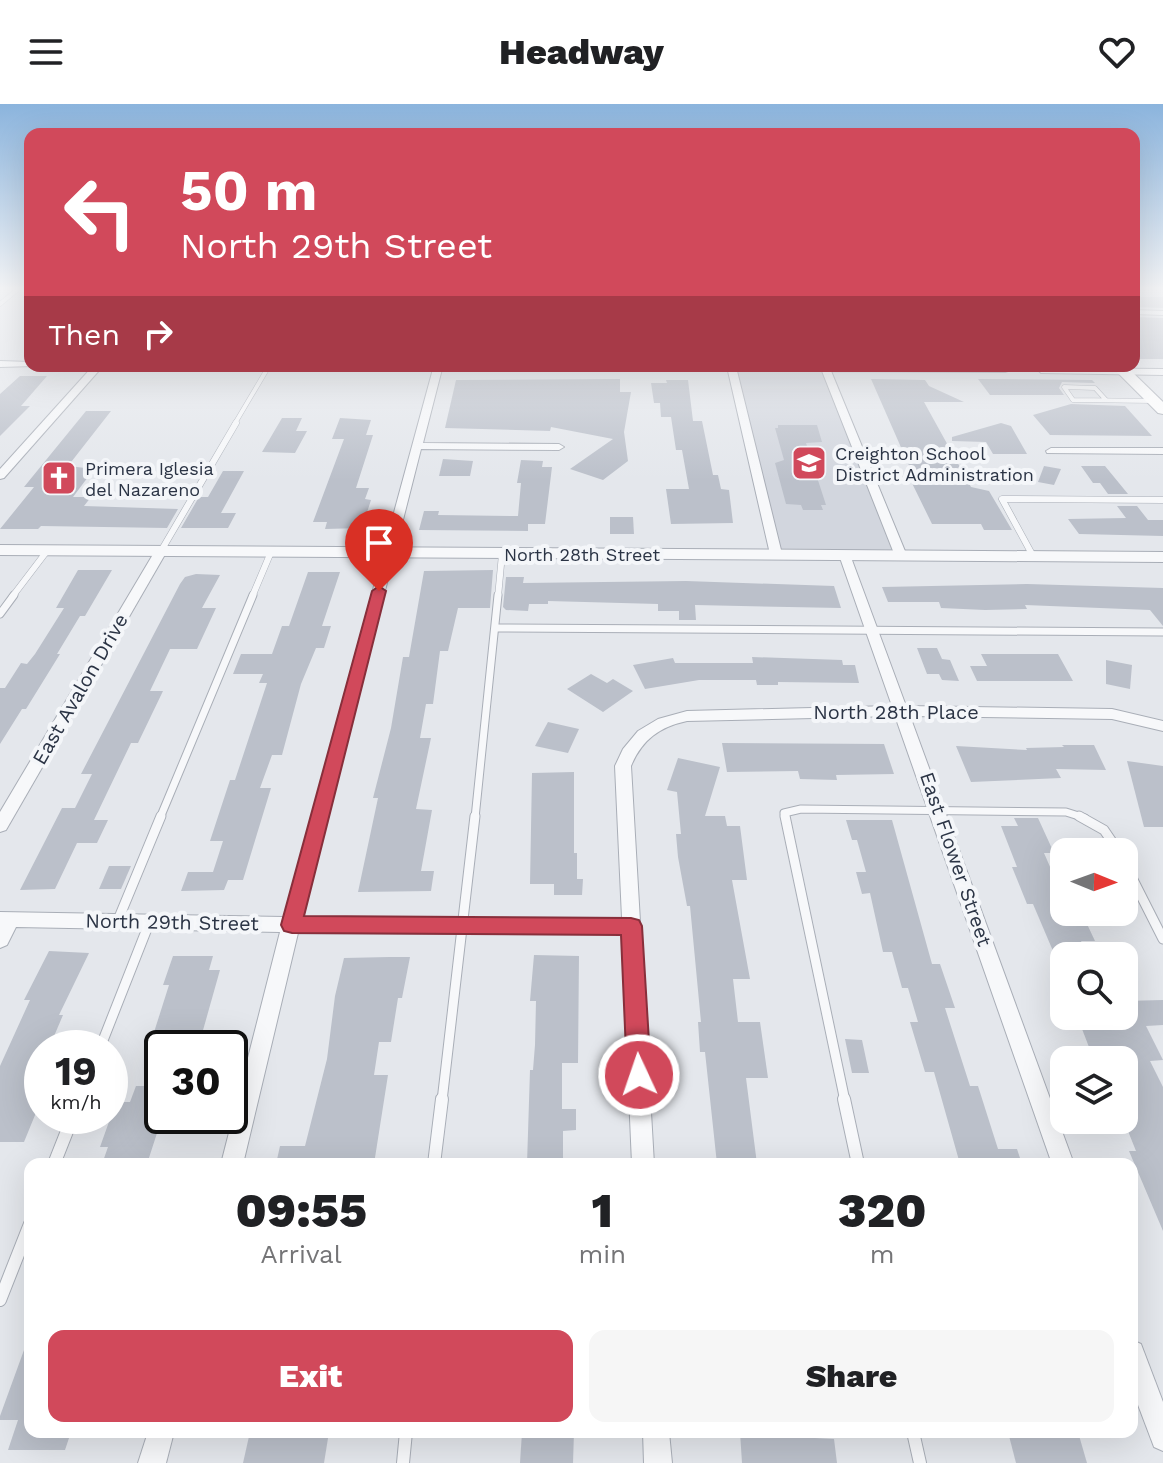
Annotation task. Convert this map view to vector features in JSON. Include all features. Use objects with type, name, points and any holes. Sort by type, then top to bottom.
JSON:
[{"type":"main road","points":[[1124,372],[1158,406]]},
{"type":"street","points":[[0,364],[24,365]]},
{"type":"street","points":[[1140,370],[1163,372]]},
{"type":"street","points":[[0,476],[93,372]]},
{"type":"street","points":[[234,1158],[437,372]]},
{"type":"street","points":[[732,372],[776,554]]},
{"type":"street","points":[[827,372],[901,556]]},
{"type":"street","points":[[418,446],[559,447]]},
{"type":"street","points":[[1051,451],[1163,451]]},
{"type":"street","name":"North 28th Street","points":[[0,550],[1163,557]]},
{"type":"street","name":"East Avalon Drive","points":[[0,826],[161,551]]},
{"type":"street","name":"East Flower Street","points":[[845,555],[939,810],[1061,1158]]},
{"type":"street","name":"North 28th Place","points":[[631,926],[623,766],[637,737],[672,717],[903,711],[1112,714],[1161,725]]},
{"type":"street","points":[[0,940],[6,919]]},
{"type":"street","name":"North 29th Street","points":[[6,919],[292,925],[631,926]]},
{"type":"street","points":[[631,926],[643,1158]]},
{"type":"street","points":[[1138,1369],[1163,1438]]},
{"type":"street","points":[[152,1463],[159,1438]]},
{"type":"street","points":[[656,1438],[658,1463]]},
{"type":"lane","points":[[161,551],[265,372]]},
{"type":"lane","points":[[1106,400],[1095,388],[1064,387],[1073,400],[1158,406]]},
{"type":"lane","points":[[1033,556],[1002,499],[1163,500]]},
{"type":"lane","points":[[0,614],[47,551]]},
{"type":"lane","points":[[118,920],[271,552]]},
{"type":"lane","points":[[435,1158],[464,926],[502,554]]},
{"type":"lane","points":[[496,628],[1163,632]]},
{"type":"lane","points":[[857,1158],[784,813],[801,809],[1066,812],[1086,816],[1109,832],[1112,838]]},
{"type":"lane","points":[[1138,890],[1163,939]]},
{"type":"lane","points":[[107,1030],[151,921]]},
{"type":"lane","points":[[56,1158],[66,1134]]},
{"type":"lane","points":[[0,1300],[24,1239]]},
{"type":"lane","points":[[403,1463],[405,1438]]},
{"type":"lane","points":[[914,1438],[920,1463]]},
{"type":"shaded area","name":"Creighton School District Administration","points":[[732,372],[827,372],[901,556],[776,554]]},
{"type":"building","points":[[1140,353],[1163,353],[1163,359],[1140,359]]},
{"type":"building","points":[[20,376],[47,376],[21,406],[30,406],[0,436],[0,394]]},
{"type":"building","points":[[620,379],[620,392],[631,392],[624,432],[628,461],[603,480],[570,469],[613,439],[551,427],[550,431],[445,428],[456,380]]},
{"type":"building","points":[[871,379],[925,380],[929,386],[964,402],[924,402],[971,487],[989,491],[1012,530],[984,530],[981,524],[932,524],[909,477],[914,477]]},
{"type":"building","points":[[978,379],[1092,380],[1095,383],[1062,382],[1059,388],[1064,395],[990,395]]},
{"type":"building","points":[[666,380],[688,380],[693,421],[702,421],[713,475],[718,475],[721,489],[729,490],[733,523],[671,524],[666,489],[689,489],[682,450],[676,450],[671,417],[661,417],[660,403],[654,403],[651,383],[667,383]]},
{"type":"building","points":[[1071,404],[1125,406],[1152,436],[1050,435],[1033,415]]},
{"type":"building","points":[[86,411],[111,411],[68,466],[94,469],[73,497],[91,497],[84,506],[178,509],[167,528],[41,526],[38,529],[0,529],[34,487],[24,487]]},
{"type":"building","points":[[282,418],[302,418],[296,431],[307,431],[295,453],[262,452]]},
{"type":"building","points":[[340,418],[371,420],[366,435],[373,435],[356,488],[369,488],[365,499],[371,500],[362,528],[325,529],[327,522],[313,522],[344,439],[332,439]]},
{"type":"building","points":[[1001,423],[1011,426],[1027,454],[993,454],[986,442],[952,441],[952,437]]},
{"type":"building","points":[[778,425],[817,425],[822,442],[806,443],[826,505],[821,505],[823,510],[803,510],[801,505],[786,504],[775,463],[784,460],[775,428]]},
{"type":"building","points":[[443,459],[473,461],[470,476],[439,476]]},
{"type":"building","points":[[521,460],[543,461],[542,467],[552,467],[545,524],[528,524],[528,531],[419,530],[424,511],[439,511],[438,515],[518,516],[521,483],[517,483]]},
{"type":"building","points":[[1044,466],[1061,469],[1054,485],[1038,482]]},
{"type":"building","points":[[1081,466],[1105,466],[1128,494],[1108,494],[1100,483],[1093,483]]},
{"type":"building","points":[[223,471],[244,471],[221,513],[236,513],[228,528],[181,528],[199,497],[208,497]]},
{"type":"building","points":[[1117,506],[1137,506],[1148,520],[1163,520],[1163,536],[1079,534],[1068,519],[1126,518]]},
{"type":"building","points":[[610,517],[633,517],[634,534],[610,534]]},
{"type":"building","points":[[78,570],[112,570],[85,616],[80,616],[26,709],[22,709],[0,744],[0,688],[5,688],[21,663],[27,664],[35,654],[64,608],[56,608]]},
{"type":"building","points":[[493,570],[490,608],[458,608],[448,651],[440,651],[433,704],[426,704],[420,738],[431,738],[416,809],[432,810],[421,871],[434,871],[431,891],[358,892],[378,798],[373,798],[391,728],[403,657],[409,657],[424,571]]},
{"type":"building","points":[[308,572],[340,572],[322,626],[331,626],[324,648],[316,648],[301,684],[282,755],[272,755],[260,788],[271,788],[243,880],[228,880],[224,890],[181,891],[188,872],[213,872],[223,841],[210,841],[230,780],[235,780],[267,683],[259,683],[263,674],[233,674],[241,654],[272,654],[282,626],[289,626]]},
{"type":"building","points":[[220,575],[202,608],[216,608],[197,649],[170,649],[150,691],[163,691],[138,743],[131,743],[94,820],[108,820],[97,843],[77,843],[55,889],[20,890],[62,808],[75,808],[92,774],[81,774],[180,584],[185,577]]},
{"type":"building","points":[[506,577],[524,577],[523,583],[686,581],[834,586],[841,608],[695,605],[696,620],[679,620],[679,611],[658,611],[658,604],[548,601],[548,604],[529,604],[528,611],[506,610],[503,607]]},
{"type":"building","points":[[1027,584],[1163,588],[1163,626],[1150,610],[1025,605],[1027,609],[941,608],[939,602],[888,602],[882,587]]},
{"type":"building","points":[[917,648],[937,648],[942,659],[950,660],[959,681],[942,680],[939,674],[927,674]]},
{"type":"building","points":[[981,654],[1058,654],[1073,681],[977,681],[970,666],[987,666]]},
{"type":"building","points":[[752,657],[842,660],[843,665],[855,665],[859,683],[778,682],[778,685],[757,685],[756,680],[699,680],[645,689],[633,665],[673,658],[675,663],[753,663]]},
{"type":"building","points":[[1106,660],[1132,665],[1130,689],[1106,684]]},
{"type":"building","points":[[591,674],[607,683],[613,679],[633,691],[603,712],[567,689]]},
{"type":"building","points":[[548,722],[579,729],[568,753],[535,746]]},
{"type":"building","points":[[722,743],[884,744],[894,774],[836,775],[837,780],[800,779],[798,771],[727,772]]},
{"type":"building","points":[[1062,745],[1094,745],[1106,770],[1056,769],[1061,778],[971,782],[956,746],[1027,750],[1064,747]]},
{"type":"building","points":[[678,758],[720,767],[705,816],[725,816],[727,826],[740,826],[747,880],[732,880],[750,979],[733,979],[738,1022],[760,1022],[768,1078],[746,1078],[756,1158],[716,1158],[705,1052],[700,1052],[698,1022],[701,1022],[690,906],[687,906],[678,857],[676,834],[681,834],[677,792],[667,790]]},
{"type":"building","points":[[1127,761],[1163,766],[1163,827],[1144,827]]},
{"type":"building","points":[[574,772],[574,853],[577,853],[577,879],[583,879],[582,895],[554,895],[554,884],[530,884],[532,773]]},
{"type":"building","points":[[1014,818],[1038,818],[1050,844],[1050,853],[1044,853],[1050,867],[1050,926],[1088,926],[1095,941],[1050,944],[1033,904],[1027,904],[1012,867],[1017,867],[1001,826],[1018,826]]},
{"type":"building","points":[[846,820],[892,820],[932,964],[940,964],[955,1008],[945,1008],[970,1086],[978,1086],[998,1149],[1017,1149],[1020,1158],[958,1158],[934,1072],[925,1072],[910,1022],[918,1022],[908,988],[902,988],[892,952],[883,952],[870,893],[862,894],[856,872],[866,872],[857,840],[852,840]]},
{"type":"building","points":[[109,866],[131,866],[121,889],[99,889]]},
{"type":"building","points":[[49,951],[89,953],[59,1015],[63,1015],[57,1030],[24,1030],[24,1134],[27,1134],[24,1142],[0,1142],[0,1066],[30,1000],[24,1000]]},
{"type":"building","points":[[534,955],[579,956],[578,1063],[562,1063],[562,1109],[576,1109],[576,1130],[563,1131],[563,1158],[527,1158],[536,1001],[530,1001]]},
{"type":"building","points":[[173,956],[213,956],[209,970],[220,970],[203,1030],[155,1030],[169,985],[163,985]]},
{"type":"building","points":[[410,957],[402,998],[398,998],[391,1042],[379,1042],[374,1075],[388,1075],[375,1158],[277,1158],[280,1146],[305,1146],[327,1059],[335,996],[344,958]]},
{"type":"building","points":[[1163,1000],[1163,1025],[1146,1026],[1163,1060],[1150,1061],[1163,1087],[1163,1231],[1138,1172],[1138,1158],[1132,1158],[1129,1151],[1136,1151],[1129,1134],[1138,1134],[1138,1046],[1089,1046],[1082,1030],[1138,1030],[1138,1001]]},
{"type":"building","points":[[845,1039],[862,1040],[869,1073],[852,1073]]},
{"type":"building","points":[[136,1086],[144,1086],[144,1134],[157,1134],[149,1158],[104,1158],[108,1147],[100,1147],[105,1134],[128,1134],[128,1102]]},
{"type":"building","points":[[24,1350],[24,1438],[69,1438],[65,1450],[8,1450],[18,1420],[0,1420]]},
{"type":"building","points":[[249,1438],[328,1438],[324,1463],[243,1463]]},
{"type":"building","points":[[522,1438],[574,1438],[573,1463],[520,1463]]},
{"type":"building","points":[[740,1438],[834,1439],[837,1463],[742,1463]]},
{"type":"building","points":[[1010,1438],[1080,1438],[1087,1463],[1016,1463]]},
{"type":"place","name":"Creighton School District Administration","points":[[809,463]]},
{"type":"place","name":"Primera Iglesia del Nazareno","points":[[59,478]]},
{"type":"route","points":[[379,591],[292,925],[631,926],[639,1075]]}]
